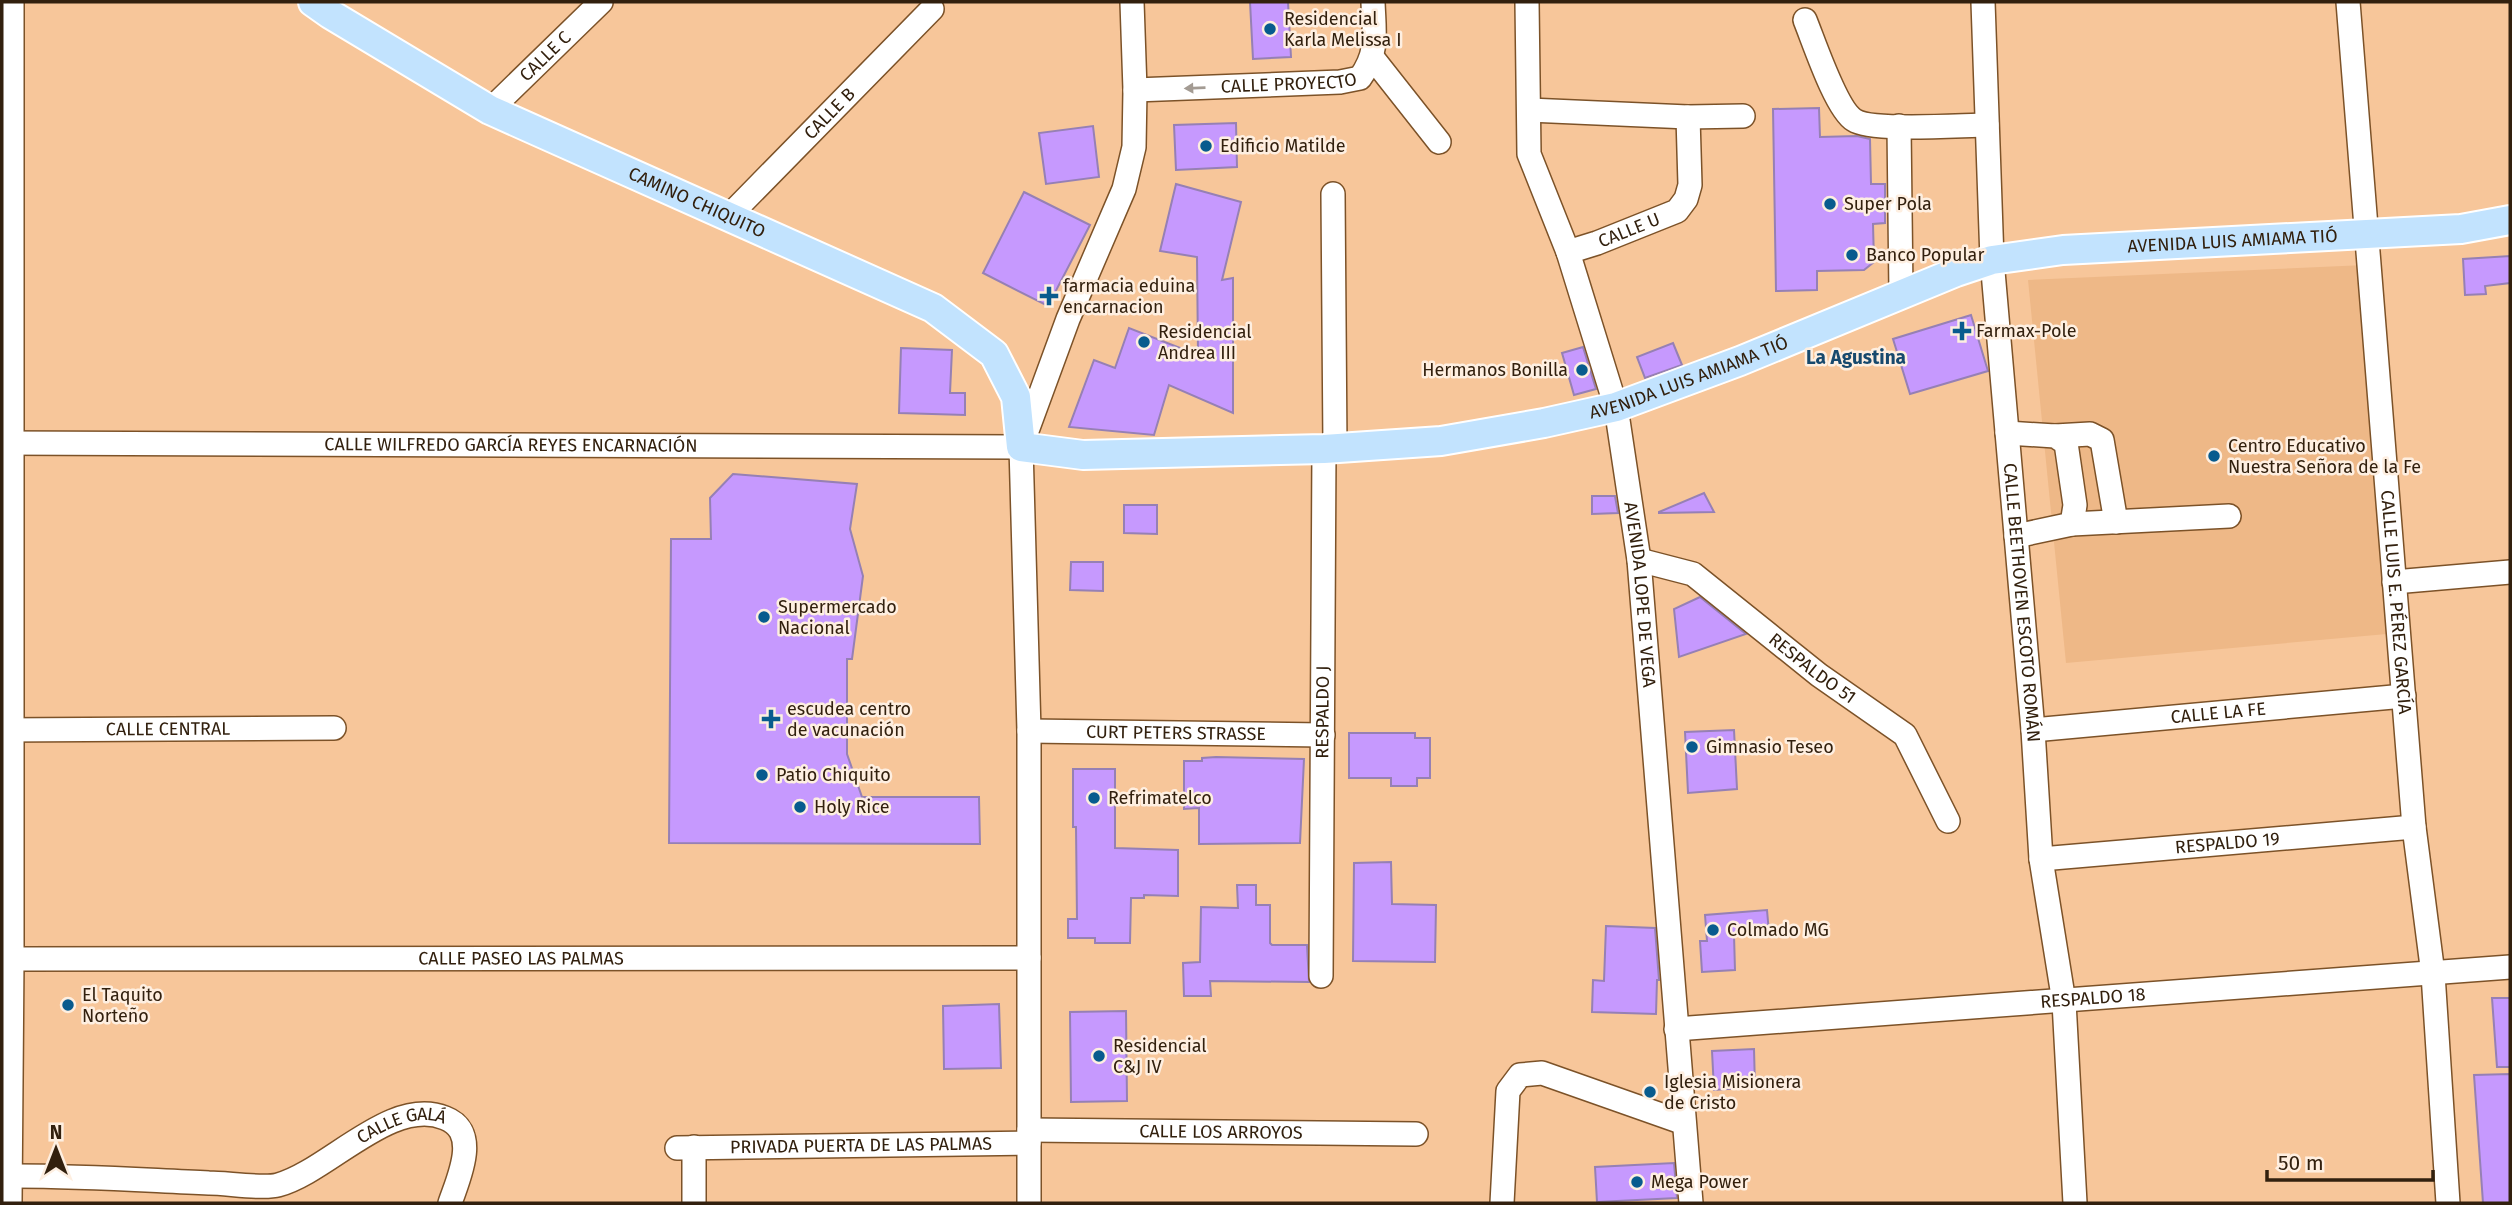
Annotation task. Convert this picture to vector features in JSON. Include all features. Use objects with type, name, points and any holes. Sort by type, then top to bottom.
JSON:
[{"type":"main road","name":"CAMINO CHIQUITO","points":[[313,2],[490,110],[933,308],[994,354],[1016,397],[1021,447]]},
{"type":"main road","name":"AVENIDA LUIS AMIAMA TIÓ","points":[[1021,447],[1083,455],[1329,448],[1441,441],[1616,407],[1740,361],[1901,294],[1992,260],[2063,250],[2461,229],[2510,219]]},
{"type":"street","points":[[10,1203],[6,1176],[12,959],[7,921],[7,443],[12,2]]},
{"type":"street","name":"CALLE C","points":[[490,110],[601,2]]},
{"type":"street","points":[[1028,1203],[1028,731],[1021,447],[1068,319],[1124,190],[1133,147],[1135,90],[1132,2]]},
{"type":"street","name":"CALLE PROYECTO","points":[[1135,90],[1340,82],[1360,78],[1370,64],[1374,47],[1373,2]]},
{"type":"street","name":"AVENIDA LOPE DE VEGA","points":[[1527,2],[1529,154],[1568,252],[1616,407],[1639,559],[1691,1203]]},
{"type":"street","name":"CALLE BEETHOVEN ESCOTO ROMÁN","points":[[1983,2],[1992,260],[2033,730],[2041,859],[2064,1002],[2075,1203]]},
{"type":"street","name":"CALLE LUIS E. PÉREZ GARCÍA","points":[[2348,2],[2414,827],[2433,974],[2448,1203]]},
{"type":"street","name":"CALLE B","points":[[728,217],[932,9]]},
{"type":"street","points":[[1805,20],[1842,107],[1855,121],[1881,126],[1987,125]]},
{"type":"street","points":[[1372,57],[1439,142]]},
{"type":"street","points":[[1529,110],[1688,117],[1743,116]]},
{"type":"street","name":"CALLE U","points":[[1568,252],[1677,211],[1686,199],[1690,185],[1688,117]]},
{"type":"street","points":[[1899,126],[1901,294]]},
{"type":"street","name":"RESPALDO J","points":[[1321,976],[1333,194]]},
{"type":"street","points":[[2007,433],[2055,436],[2090,434],[2102,440],[2116,522]]},
{"type":"street","points":[[2055,436],[2066,443],[2075,505],[2072,524]]},
{"type":"street","name":"CALLE WILFREDO GARCÍA REYES ENCARNACIÓN","points":[[7,443],[1021,447]]},
{"type":"street","points":[[2016,536],[2072,524],[2229,516]]},
{"type":"street","name":"RESPALDO 51","points":[[1639,559],[1693,574],[1819,675],[1905,735],[1948,821]]},
{"type":"street","points":[[2394,582],[2510,572]]},
{"type":"street","name":"CALLE LA FE","points":[[2033,730],[2404,696]]},
{"type":"street","name":"CALLE CENTRAL","points":[[7,730],[334,728]]},
{"type":"street","name":"CURT PETERS STRASSE","points":[[1028,731],[1323,734]]},
{"type":"street","name":"RESPALDO 19","points":[[2041,859],[2414,827]]},
{"type":"street","name":"CALLE PASEO LAS PALMAS","points":[[12,959],[1028,958]]},
{"type":"street","name":"RESPALDO 18","points":[[1676,1029],[2510,967]]},
{"type":"street","points":[[1502,1203],[1508,1091],[1520,1075],[1542,1073],[1684,1123]]},
{"type":"street","name":"CALLE GALÁ","points":[[6,1176],[278,1194],[389,1122],[408,1115],[428,1113],[448,1119],[458,1130],[464,1143],[466,1158],[450,1203]]},
{"type":"street","name":"CALLE LOS ARROYOS","points":[[1028,1137],[1416,1134]]},
{"type":"street","name":"PRIVADA PUERTA DE LAS PALMAS","points":[[694,1203],[685,1147],[1028,1137]]},
{"type":"shaded area","name":"Centro Educativo Nuestra Señora de la Fe","points":[[2365,265],[2398,633],[2066,663],[2028,280]]},
{"type":"building","name":"Residencial Karla Melissa I","points":[[1250,2],[1288,2],[1291,57],[1253,59]]},
{"type":"building","name":"Super Pola","points":[[1819,108],[1820,137],[1857,136],[1870,139],[1871,184],[1885,184],[1885,223],[1873,224],[1874,262],[1864,270],[1817,271],[1817,290],[1776,291],[1773,109]]},
{"type":"building","name":"Edificio Matilde","points":[[1236,123],[1237,167],[1176,170],[1174,125]]},
{"type":"building","points":[[1093,126],[1099,177],[1046,184],[1039,133]]},
{"type":"building","points":[[1176,184],[1241,202],[1222,280],[1233,278],[1233,413],[1169,385],[1154,435],[1069,427],[1094,360],[1115,368],[1129,328],[1198,355],[1197,257],[1160,251]]},
{"type":"building","points":[[1024,192],[1090,225],[1048,306],[983,273]]},
{"type":"building","points":[[2510,256],[2510,283],[2485,286],[2486,294],[2465,295],[2463,259]]},
{"type":"building","points":[[1971,315],[1988,371],[1910,394],[1893,339]]},
{"type":"building","points":[[1673,343],[1682,365],[1645,378],[1637,357]]},
{"type":"building","name":"Hermanos Bonilla","points":[[1583,347],[1596,389],[1574,395],[1562,353]]},
{"type":"building","points":[[901,348],[952,350],[950,393],[965,393],[965,415],[899,413]]},
{"type":"building","points":[[733,474],[857,484],[850,529],[863,576],[852,659],[847,659],[847,754],[862,797],[979,797],[980,844],[669,843],[671,539],[711,539],[710,498]]},
{"type":"building","points":[[1704,493],[1714,512],[1659,513],[1659,512]]},
{"type":"building","points":[[1592,496],[1615,496],[1618,513],[1592,514]]},
{"type":"building","points":[[1124,505],[1157,505],[1157,534],[1124,533]]},
{"type":"building","points":[[1071,562],[1103,562],[1103,591],[1070,590]]},
{"type":"building","points":[[1700,597],[1746,634],[1679,657],[1674,609]]},
{"type":"building","points":[[1734,730],[1737,789],[1688,793],[1685,732]]},
{"type":"building","points":[[1349,733],[1415,733],[1415,738],[1430,738],[1430,778],[1417,778],[1417,786],[1391,786],[1391,778],[1349,778]]},
{"type":"building","points":[[1202,758],[1304,759],[1300,843],[1199,844],[1199,808],[1184,809],[1184,761],[1202,761]]},
{"type":"building","points":[[1073,769],[1115,769],[1115,848],[1178,850],[1178,896],[1144,895],[1144,898],[1131,898],[1130,943],[1095,943],[1095,938],[1068,938],[1068,919],[1077,919]]},
{"type":"building","points":[[1391,862],[1392,904],[1436,905],[1435,962],[1353,961],[1354,863]]},
{"type":"building","points":[[1237,885],[1256,885],[1256,905],[1270,905],[1272,945],[1307,945],[1309,982],[1210,981],[1211,996],[1184,996],[1183,963],[1200,962],[1201,907],[1238,908]]},
{"type":"building","points":[[1767,910],[1769,933],[1734,935],[1735,970],[1702,972],[1700,941],[1707,941],[1705,915]]},
{"type":"building","points":[[1606,926],[1655,928],[1659,980],[1656,1014],[1592,1012],[1593,980],[1604,981]]},
{"type":"building","points":[[2492,998],[2510,998],[2510,1067],[2497,1067]]},
{"type":"building","points":[[999,1004],[1001,1068],[944,1069],[943,1006]]},
{"type":"building","name":"Residencial C&J IV","points":[[1126,1011],[1127,1101],[1071,1102],[1070,1012]]},
{"type":"building","points":[[1754,1049],[1755,1087],[1714,1090],[1712,1051]]},
{"type":"building","points":[[2510,1074],[2510,1203],[2483,1203],[2474,1075]]},
{"type":"building","name":"Mega Power","points":[[1674,1163],[1677,1198],[1597,1202],[1595,1167]]},
{"type":"place","name":"Residencial Karla Melissa I","points":[[1270,29]]},
{"type":"place","name":"Edificio Matilde","points":[[1206,146]]},
{"type":"place","name":"Super Pola","points":[[1830,204]]},
{"type":"place","name":"Banco Popular","points":[[1852,255]]},
{"type":"place","name":"farmacia eduina encarnacion","points":[[1049,296]]},
{"type":"place","name":"Farmax-Pole","points":[[1962,331]]},
{"type":"place","name":"Residencial Andrea III","points":[[1144,342]]},
{"type":"place","name":"Hermanos Bonilla","points":[[1582,370]]},
{"type":"place","name":"Centro Educativo Nuestra Señora de la Fe","points":[[2214,456]]},
{"type":"place","name":"Supermercado Nacional","points":[[764,617]]},
{"type":"place","name":"escudea centro de vacunación","points":[[771,719]]},
{"type":"place","name":"Gimnasio Teseo","points":[[1692,747]]},
{"type":"place","name":"Patio Chiquito","points":[[762,775]]},
{"type":"place","name":"Refrimatelco","points":[[1094,798]]},
{"type":"place","name":"Holy Rice","points":[[800,807]]},
{"type":"place","name":"Colmado MG","points":[[1713,930]]},
{"type":"place","name":"El Taquito Norteño","points":[[68,1005]]},
{"type":"place","name":"Residencial C&J IV","points":[[1099,1056]]},
{"type":"place","name":"Iglesia Misionera de Cristo","points":[[1650,1092]]},
{"type":"place","name":"Mega Power","points":[[1637,1182]]},
{"type":"district","name":"La Agustina","points":[[1856,357]]}]
